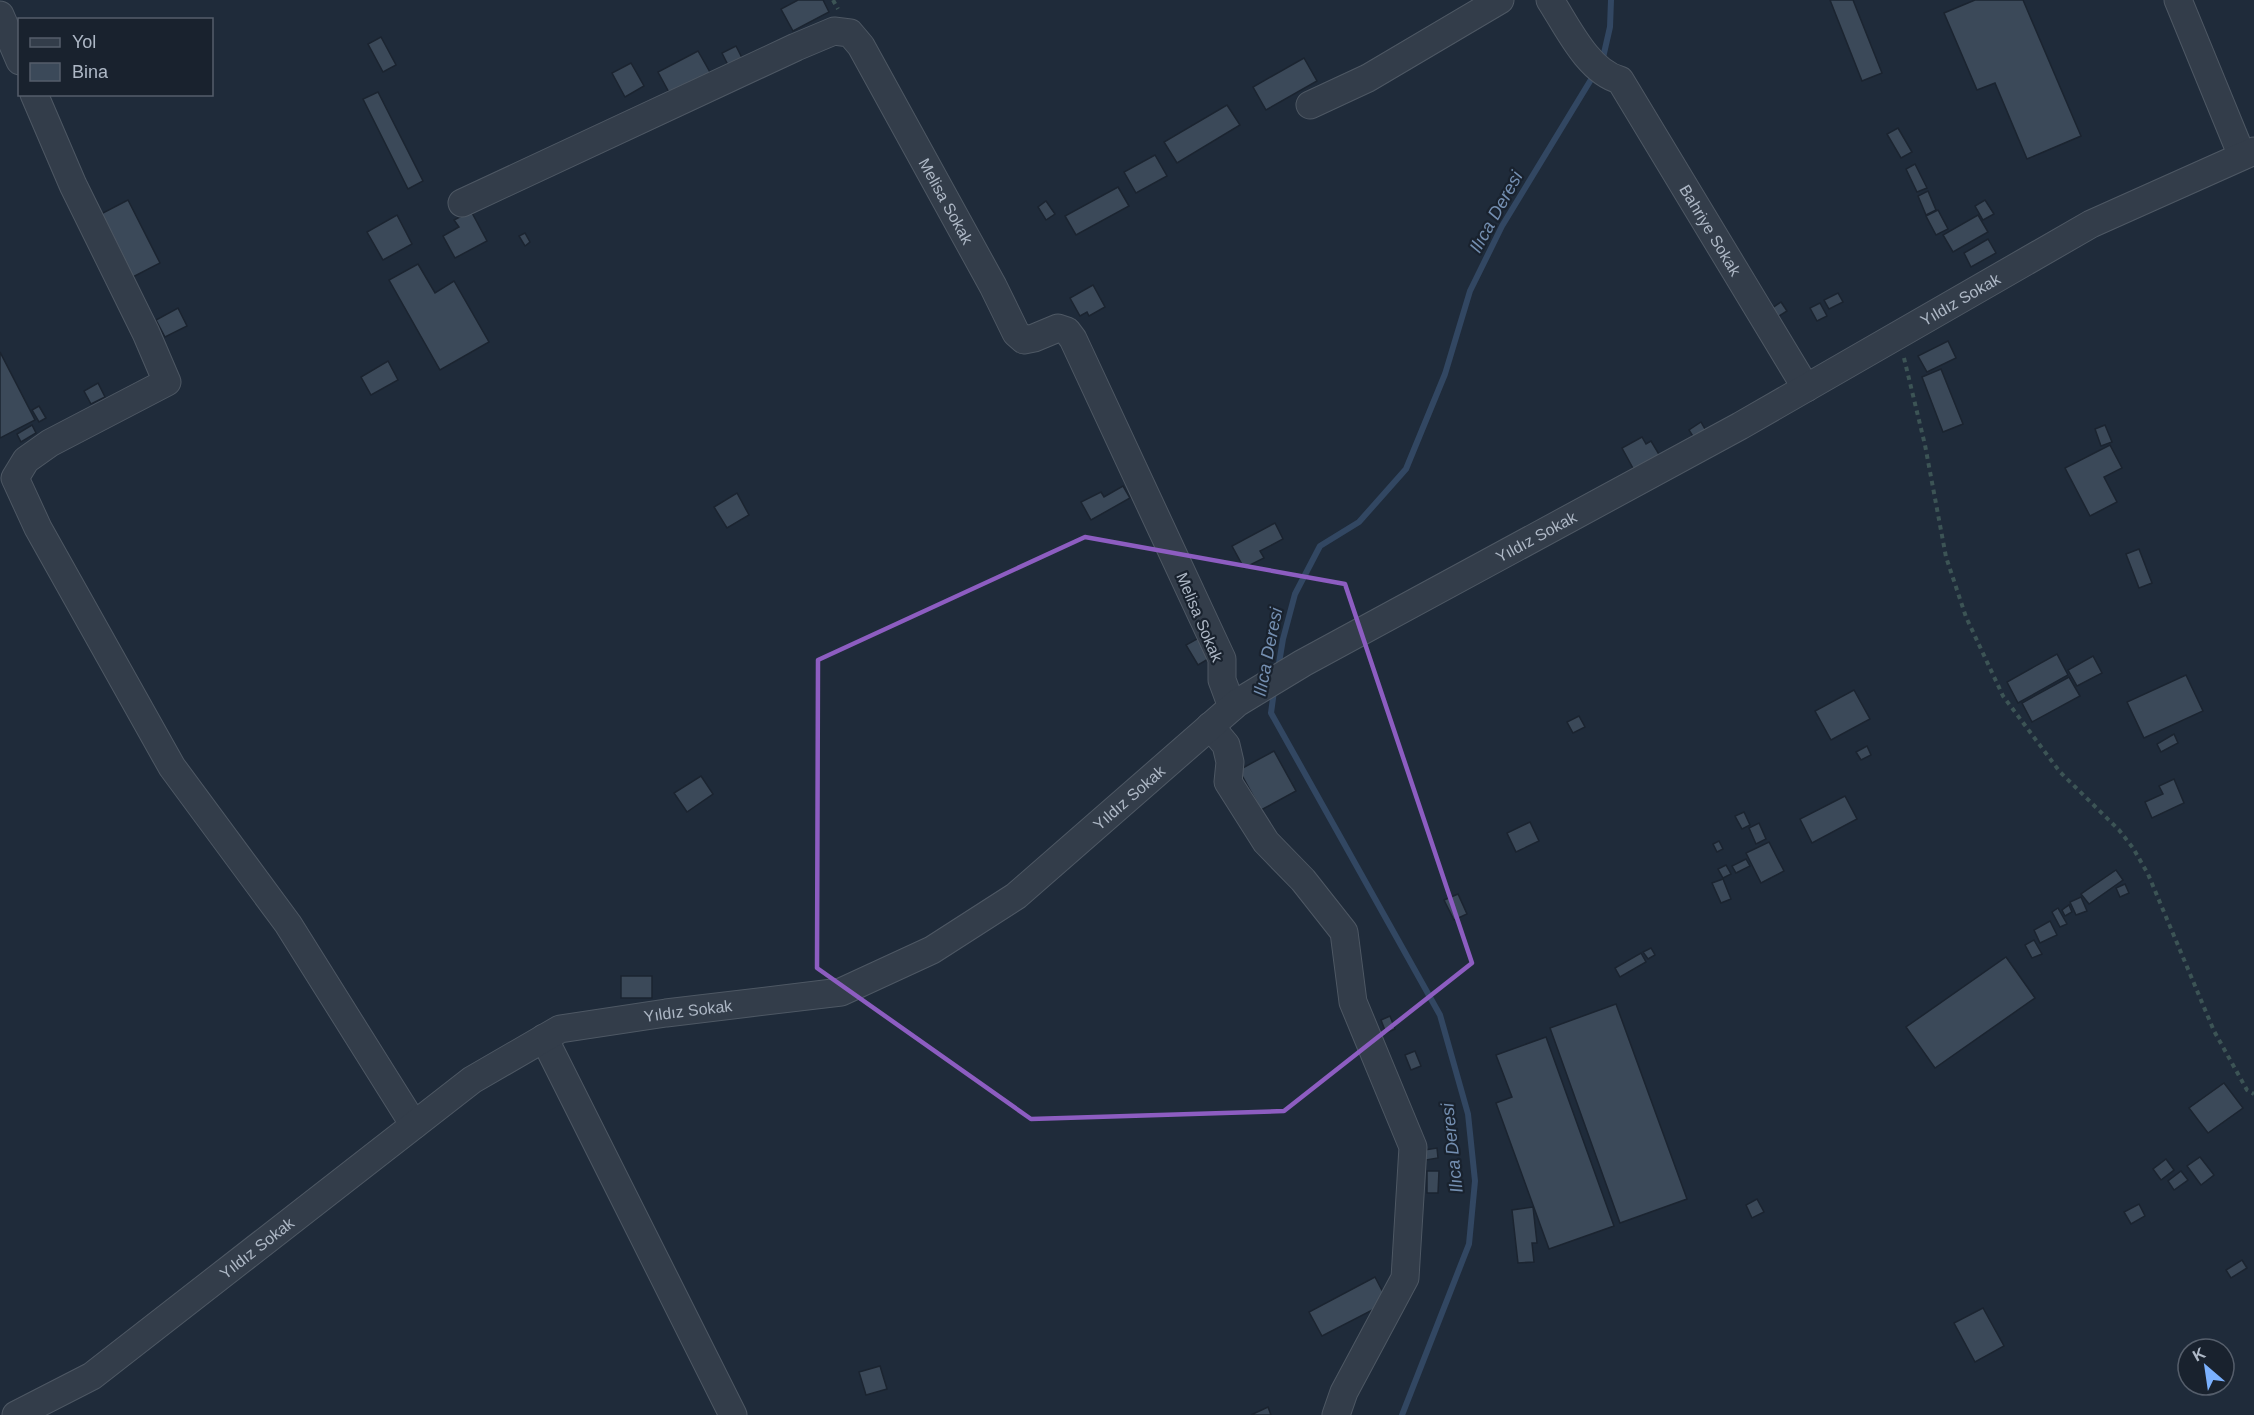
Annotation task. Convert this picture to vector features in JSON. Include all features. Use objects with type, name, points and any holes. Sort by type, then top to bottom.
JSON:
[{"type":"street","points":[[1310,105],[1368,78],[1500,0]]},
{"type":"street","name":"Bahriye Sokak","points":[[1551,0],[1582,51],[1610,77],[1620,80],[1806,388]]},
{"type":"street","points":[[2178,0],[2248,154]]},
{"type":"street","points":[[0,15],[18,56]]},
{"type":"street","name":"Melisa Sokak","points":[[462,203],[796,47],[834,31],[850,33],[861,46],[993,286],[1016,333],[1024,340],[1058,328],[1067,331],[1073,339],[1222,659],[1222,680],[1234,705]]},
{"type":"street","points":[[35,96],[73,185],[146,333],[167,382],[50,443],[26,460],[15,478],[38,528],[172,767],[288,924],[414,1125]]},
{"type":"street","name":"Yıldız Sokak","points":[[16,1415],[92,1376],[472,1080],[544,1038],[560,1029],[666,1013],[841,992],[932,950],[1016,896],[1234,705],[1303,663],[1740,426],[2091,224],[2248,154]]},
{"type":"street","points":[[1210,726],[1226,745],[1230,762],[1228,782],[1266,842],[1303,880],[1344,933],[1353,1002],[1413,1147],[1405,1278],[1344,1392],[1336,1415]]},
{"type":"street","points":[[544,1038],[733,1415]]},
{"type":"path","points":[[1897,337],[1913,389],[1946,557],[1966,616],[2003,696],[2060,772],[2119,830],[2133,848],[2148,874],[2214,1031],[2247,1090],[2254,1094]]},
{"type":"highlighted area","points":[[1085,537],[1345,584],[1472,963],[1284,1111],[1031,1119],[817,968],[818,660]]},
{"type":"building","points":[[798,0],[823,0],[829,12],[793,31],[781,9]]},
{"type":"building","points":[[1830,0],[1853,0],[1882,73],[1862,81]]},
{"type":"building","points":[[1975,0],[2023,0],[2081,136],[2027,159],[1995,83],[1977,90],[1944,13]]},
{"type":"building","points":[[381,37],[396,65],[383,72],[368,44]]},
{"type":"building","points":[[736,46],[742,58],[728,65],[722,53]]},
{"type":"building","points":[[698,51],[711,74],[671,96],[658,72]]},
{"type":"building","points":[[1304,58],[1317,81],[1266,110],[1253,87]]},
{"type":"building","points":[[631,63],[644,86],[625,97],[612,73]]},
{"type":"building","points":[[378,92],[423,181],[408,189],[363,99]]},
{"type":"building","points":[[1227,105],[1240,125],[1177,163],[1164,142]]},
{"type":"building","points":[[1898,128],[1912,152],[1901,158],[1887,134]]},
{"type":"building","points":[[1155,155],[1167,176],[1136,193],[1124,172]]},
{"type":"building","points":[[1915,164],[1927,188],[1917,192],[1906,169]]},
{"type":"building","points":[[1118,187],[1129,206],[1076,235],[1065,216]]},
{"type":"building","points":[[1928,191],[1936,210],[1926,215],[1918,196]]},
{"type":"building","points":[[128,200],[160,263],[129,279],[97,216]]},
{"type":"building","points":[[1985,200],[1994,214],[1983,220],[1975,206]]},
{"type":"building","points":[[1046,201],[1055,214],[1046,220],[1038,207]]},
{"type":"building","points":[[1938,210],[1948,229],[1936,235],[1926,216]]},
{"type":"building","points":[[471,211],[487,241],[455,258],[443,236],[459,227],[454,220]]},
{"type":"building","points":[[397,215],[412,244],[383,260],[367,232]]},
{"type":"building","points":[[1978,215],[1988,232],[1953,252],[1943,235]]},
{"type":"building","points":[[525,233],[530,242],[525,246],[519,236]]},
{"type":"building","points":[[1988,239],[1996,253],[1971,267],[1964,253]]},
{"type":"building","points":[[418,264],[435,293],[454,281],[489,342],[440,370],[389,280]]},
{"type":"building","points":[[1093,285],[1105,307],[1089,316],[1087,312],[1080,316],[1070,298]]},
{"type":"building","points":[[1838,293],[1843,302],[1829,309],[1824,300]]},
{"type":"building","points":[[1781,302],[1787,311],[1776,318],[1771,309]]},
{"type":"building","points":[[1820,303],[1827,316],[1817,321],[1810,308]]},
{"type":"building","points":[[178,308],[187,326],[165,337],[156,320]]},
{"type":"building","points":[[1948,341],[1956,358],[1927,372],[1918,356]]},
{"type":"building","points":[[0,352],[35,420],[0,438]]},
{"type":"building","points":[[388,361],[398,380],[371,395],[361,377]]},
{"type":"building","points":[[1941,369],[1963,424],[1943,432],[1922,377]]},
{"type":"building","points":[[98,383],[105,397],[91,404],[84,391]]},
{"type":"building","points":[[39,406],[46,418],[39,422],[32,410]]},
{"type":"building","points":[[1701,422],[1706,431],[1694,438],[1689,430]]},
{"type":"building","points":[[32,425],[36,433],[21,442],[17,434]]},
{"type":"building","points":[[2105,425],[2112,442],[2101,446],[2095,429]]},
{"type":"building","points":[[1642,437],[1646,444],[1651,441],[1660,456],[1634,470],[1622,448]]},
{"type":"building","points":[[2110,445],[2122,468],[2104,477],[2117,502],[2090,516],[2065,468]]},
{"type":"building","points":[[1123,486],[1130,498],[1091,520],[1081,502],[1101,492],[1104,497]]},
{"type":"building","points":[[737,493],[749,515],[727,528],[714,507]]},
{"type":"building","points":[[1275,523],[1283,539],[1260,551],[1264,558],[1244,568],[1232,546]]},
{"type":"building","points":[[2139,549],[2152,583],[2139,588],[2126,554]]},
{"type":"building","points":[[1204,635],[1215,655],[1198,665],[1186,645]]},
{"type":"building","points":[[2057,654],[2068,675],[2018,703],[2007,682]]},
{"type":"building","points":[[2093,656],[2102,673],[2077,686],[2068,670]]},
{"type":"building","points":[[2186,675],[2203,711],[2144,738],[2127,702]]},
{"type":"building","points":[[2069,677],[2080,696],[2032,722],[2022,703]]},
{"type":"building","points":[[1854,690],[1870,719],[1831,740],[1815,711]]},
{"type":"building","points":[[1579,716],[1585,727],[1573,733],[1567,722]]},
{"type":"building","points":[[2174,734],[2178,743],[2161,752],[2157,744]]},
{"type":"building","points":[[1867,746],[1871,755],[1861,760],[1856,752]]},
{"type":"building","points":[[1274,751],[1296,791],[1261,810],[1239,770]]},
{"type":"building","points":[[701,776],[713,794],[687,812],[674,793]]},
{"type":"building","points":[[2174,779],[2184,803],[2152,818],[2145,802],[2163,794],[2159,786]]},
{"type":"building","points":[[1845,796],[1857,819],[1812,843],[1800,819]]},
{"type":"building","points":[[1744,812],[1750,825],[1742,829],[1735,816]]},
{"type":"building","points":[[1530,822],[1539,841],[1516,852],[1507,833]]},
{"type":"building","points":[[1759,823],[1766,839],[1756,844],[1749,828]]},
{"type":"building","points":[[1719,841],[1723,849],[1717,852],[1713,844]]},
{"type":"building","points":[[1769,842],[1784,871],[1761,883],[1746,853]]},
{"type":"building","points":[[1746,859],[1750,866],[1736,873],[1732,866]]},
{"type":"building","points":[[1726,865],[1731,874],[1723,878],[1718,869]]},
{"type":"building","points":[[2116,870],[2123,880],[2089,904],[2081,894]]},
{"type":"building","points":[[1723,879],[1731,899],[1721,903],[1712,883]]},
{"type":"building","points":[[2125,884],[2129,893],[2120,897],[2116,888]]},
{"type":"building","points":[[1458,894],[1467,914],[1454,920],[1444,900]]},
{"type":"building","points":[[2081,897],[2087,911],[2076,915],[2070,902]]},
{"type":"building","points":[[2069,905],[2072,912],[2065,916],[2062,910]]},
{"type":"building","points":[[2058,908],[2067,924],[2060,927],[2052,912]]},
{"type":"building","points":[[2050,921],[2057,935],[2040,943],[2034,930]]},
{"type":"building","points":[[2034,940],[2042,954],[2032,958],[2025,945]]},
{"type":"building","points":[[1651,948],[1655,955],[1648,959],[1643,952]]},
{"type":"building","points":[[1641,953],[1646,962],[1620,977],[1615,968]]},
{"type":"building","points":[[2006,957],[2035,998],[1935,1068],[1906,1027]]},
{"type":"building","points":[[621,976],[652,976],[652,998],[621,998]]},
{"type":"building","points":[[1616,1004],[1687,1199],[1620,1223],[1550,1028]]},
{"type":"building","points":[[1390,1016],[1395,1029],[1386,1033],[1381,1020]]},
{"type":"building","points":[[1546,1037],[1614,1226],[1549,1249],[1496,1103],[1512,1097],[1496,1055]]},
{"type":"building","points":[[1415,1051],[1421,1066],[1411,1070],[1405,1055]]},
{"type":"building","points":[[2224,1083],[2243,1108],[2208,1133],[2189,1108]]},
{"type":"building","points":[[1437,1148],[1438,1158],[1420,1161],[1418,1151]]},
{"type":"building","points":[[2200,1157],[2214,1175],[2201,1185],[2187,1166]]},
{"type":"building","points":[[2166,1159],[2174,1170],[2161,1180],[2153,1169]]},
{"type":"building","points":[[1427,1171],[1439,1171],[1438,1193],[1427,1193]]},
{"type":"building","points":[[2181,1171],[2188,1180],[2174,1190],[2168,1181]]},
{"type":"building","points":[[1757,1199],[1764,1212],[1752,1218],[1746,1205]]},
{"type":"building","points":[[2139,1204],[2145,1216],[2131,1224],[2124,1212]]},
{"type":"building","points":[[1533,1207],[1537,1243],[1532,1243],[1534,1262],[1518,1263],[1512,1210]]},
{"type":"building","points":[[2242,1260],[2247,1268],[2231,1278],[2226,1270]]},
{"type":"building","points":[[1375,1277],[1388,1302],[1322,1336],[1309,1312]]},
{"type":"building","points":[[1983,1308],[2004,1346],[1975,1362],[1954,1323]]},
{"type":"building","points":[[880,1366],[887,1389],[866,1395],[859,1372]]},
{"type":"building","points":[[1268,1407],[1271,1415],[1251,1415]]},
{"type":"waterway","name":"Ilıca Deresi","points":[[1602,62],[1610,27],[1611,0]]},
{"type":"waterway","name":"Ilıca Deresi","points":[[1278,669],[1295,594],[1320,546],[1359,522],[1406,469],[1445,374],[1470,291],[1502,226],[1595,73]]},
{"type":"waterway","name":"Ilıca Deresi","points":[[1274,691],[1271,713],[1440,1015],[1468,1114],[1475,1181],[1469,1244],[1402,1415]]}]
